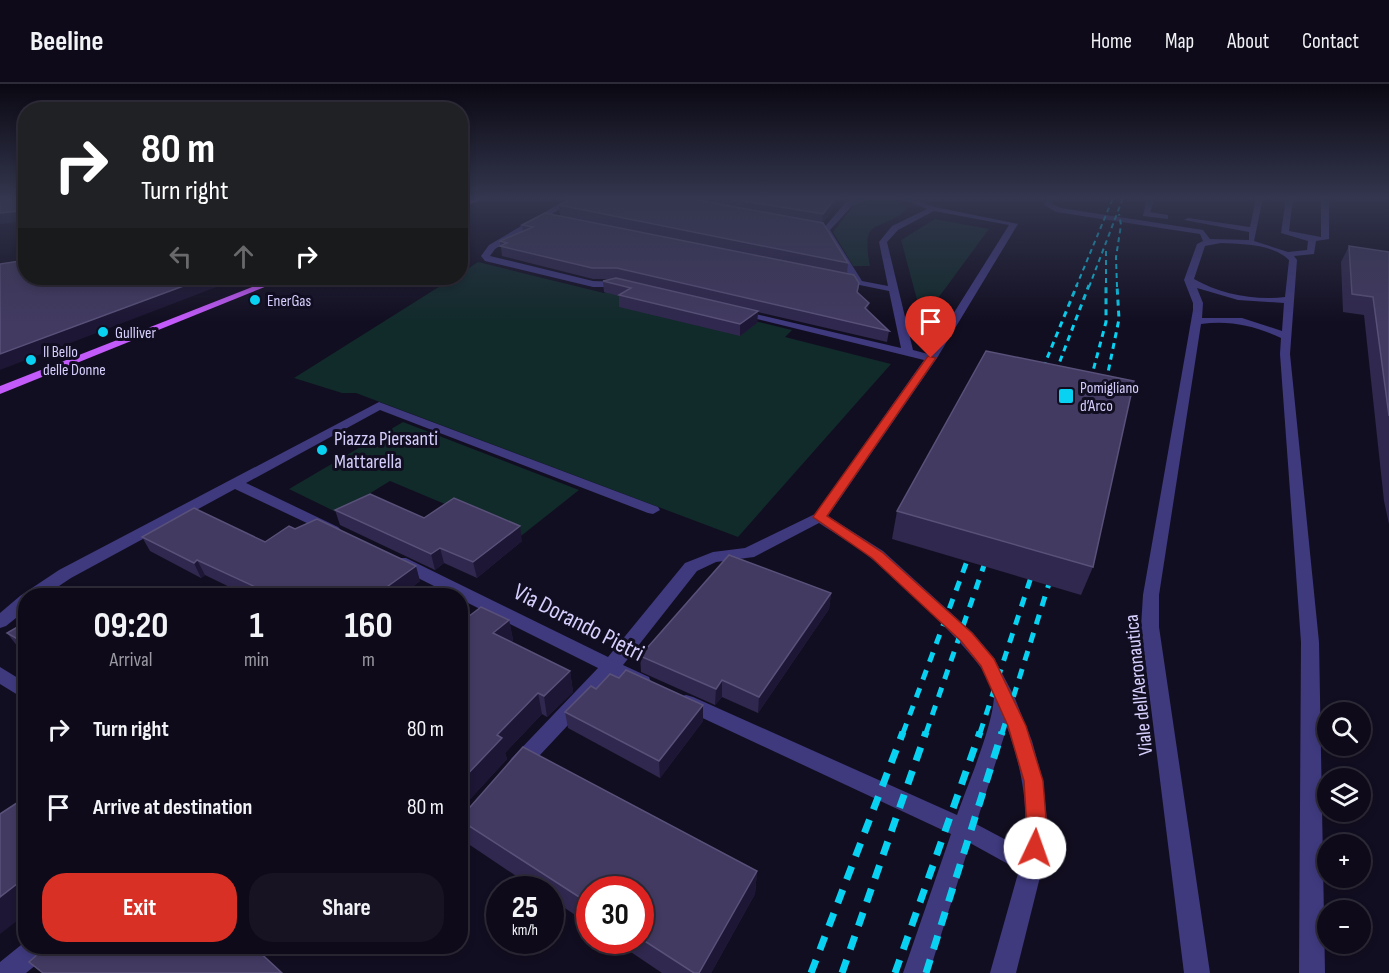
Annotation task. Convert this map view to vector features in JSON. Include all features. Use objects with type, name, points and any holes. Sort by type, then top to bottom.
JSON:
[{"type":"main road","points":[[2,388],[264,285]]},
{"type":"street","points":[[504,239],[492,247],[485,256],[489,259],[593,284],[617,284],[628,287]]},
{"type":"street","points":[[832,239],[859,284]]},
{"type":"street","points":[[885,239],[883,242],[892,289],[908,353]]},
{"type":"street","points":[[507,778],[610,668],[691,567],[713,556],[748,553],[820,517],[931,358],[1004,239]]},
{"type":"street","points":[[1204,239],[1189,280],[1204,288],[1227,294],[1277,302],[1291,299]]},
{"type":"street","points":[[1257,239],[1286,253],[1293,260],[1286,382],[1310,642],[1312,973]]},
{"type":"street","points":[[1286,253],[1299,249],[1301,239]]},
{"type":"street","points":[[1286,253],[1311,252],[1312,239]]},
{"type":"street","points":[[825,276],[892,289]]},
{"type":"street","name":"Viale dell’Aeronautica","points":[[1189,280],[1198,303],[1196,322],[1151,595],[1150,627],[1197,973]]},
{"type":"street","points":[[722,309],[931,358]]},
{"type":"street","points":[[1196,322],[1220,318],[1242,320],[1287,337]]},
{"type":"street","points":[[44,588],[65,574],[379,406],[653,510]]},
{"type":"street","points":[[235,483],[349,538]]},
{"type":"street","points":[[820,517],[877,555],[967,637],[988,663],[1000,685],[1022,741],[1033,781],[1037,831],[1032,865],[1003,973]]},
{"type":"street","name":"Via Dorando Pietri","points":[[382,553],[447,588]]},
{"type":"street","name":"Via Dorando Pietri","points":[[468,599],[610,668],[964,829],[1032,865]]},
{"type":"street","points":[[0,622],[18,607]]},
{"type":"street","points":[[0,674],[18,687]]},
{"type":"street","points":[[916,973],[1003,706],[1000,685]]},
{"type":"street","points":[[6,973],[29,954]]},
{"type":"green space","points":[[837,239],[868,239],[870,266],[853,266]]},
{"type":"green space","points":[[981,239],[930,309],[919,307],[901,240]]},
{"type":"green space","points":[[478,262],[604,293],[614,287],[792,330],[785,337],[891,364],[738,537],[356,393],[342,393],[294,378],[442,285],[468,285],[468,268]]},
{"type":"green space","points":[[403,422],[579,490],[521,536],[390,481],[338,513],[289,489]]},
{"type":"building","points":[[677,239],[854,275],[859,283],[857,292],[869,303],[865,308],[889,331],[617,268],[592,268],[500,246],[507,243],[500,241]]},
{"type":"building","points":[[731,239],[833,239],[848,263]]},
{"type":"building","points":[[1349,246],[1389,252],[1389,416],[1373,297],[1352,294]]},
{"type":"building","points":[[18,261],[18,285],[186,285],[0,354],[0,264]]},
{"type":"building","points":[[616,278],[758,311],[740,324],[619,295],[631,288],[603,281]]},
{"type":"building","points":[[986,351],[1134,381],[1093,567],[897,511]]},
{"type":"building","points":[[370,494],[424,518],[454,498],[520,526],[473,562],[440,548],[431,554],[335,510]]},
{"type":"building","points":[[194,508],[265,542],[289,526],[295,529],[317,519],[416,566],[385,588],[258,588],[197,560],[194,563],[142,537]]},
{"type":"building","points":[[729,555],[831,593],[759,697],[722,680],[716,689],[640,656]]},
{"type":"building","points":[[481,607],[509,620],[493,633],[570,671],[544,696],[538,693],[497,735],[502,738],[468,774],[468,617]]},
{"type":"building","points":[[18,627],[18,639],[7,633]]},
{"type":"building","points":[[626,670],[703,705],[659,761],[565,712],[591,686],[596,689],[610,674],[619,678]]},
{"type":"building","points":[[523,747],[757,871],[699,973],[694,973],[654,947],[654,876],[576,876],[576,895],[564,887],[564,876],[547,876],[468,825],[468,809]]},
{"type":"building","points":[[18,802],[18,883],[0,897],[0,814]]},
{"type":"building","points":[[38,954],[262,954],[282,973],[43,973],[29,962]]},
{"type":"railway","points":[[1076,287],[1096,239]]},
{"type":"railway","points":[[1089,287],[1107,239]]},
{"type":"railway","points":[[1117,287],[1116,257],[1119,239]]},
{"type":"railway","points":[[1088,390],[1106,322],[1106,251]]},
{"type":"railway","points":[[1039,378],[1077,285]]},
{"type":"railway","points":[[1052,382],[1089,285]]},
{"type":"railway","points":[[1104,392],[1119,319],[1117,285]]},
{"type":"railway","points":[[903,733],[973,545]]},
{"type":"railway","points":[[926,733],[989,551]]},
{"type":"railway","points":[[980,733],[1035,565]]},
{"type":"railway","points":[[1002,733],[1053,571]]},
{"type":"railway","points":[[811,973],[903,732]]},
{"type":"railway","points":[[842,973],[926,732]]},
{"type":"railway","points":[[895,973],[980,732]]},
{"type":"railway","points":[[926,973],[1002,732]]},
{"type":"place","name":"EnerGas","points":[[255,300]]},
{"type":"place","name":"Gulliver","points":[[103,332]]},
{"type":"place","name":"Il Bello delle Donne","points":[[31,360]]},
{"type":"place","name":"Pomigliano d’Arco","points":[[1066,396]]},
{"type":"place","name":"Piazza Piersanti Mattarella","points":[[322,450]]},
{"type":"route","points":[[931,358],[820,517],[877,555],[967,637],[988,663],[1017,726],[1033,781],[1037,831],[1035,848]]}]
